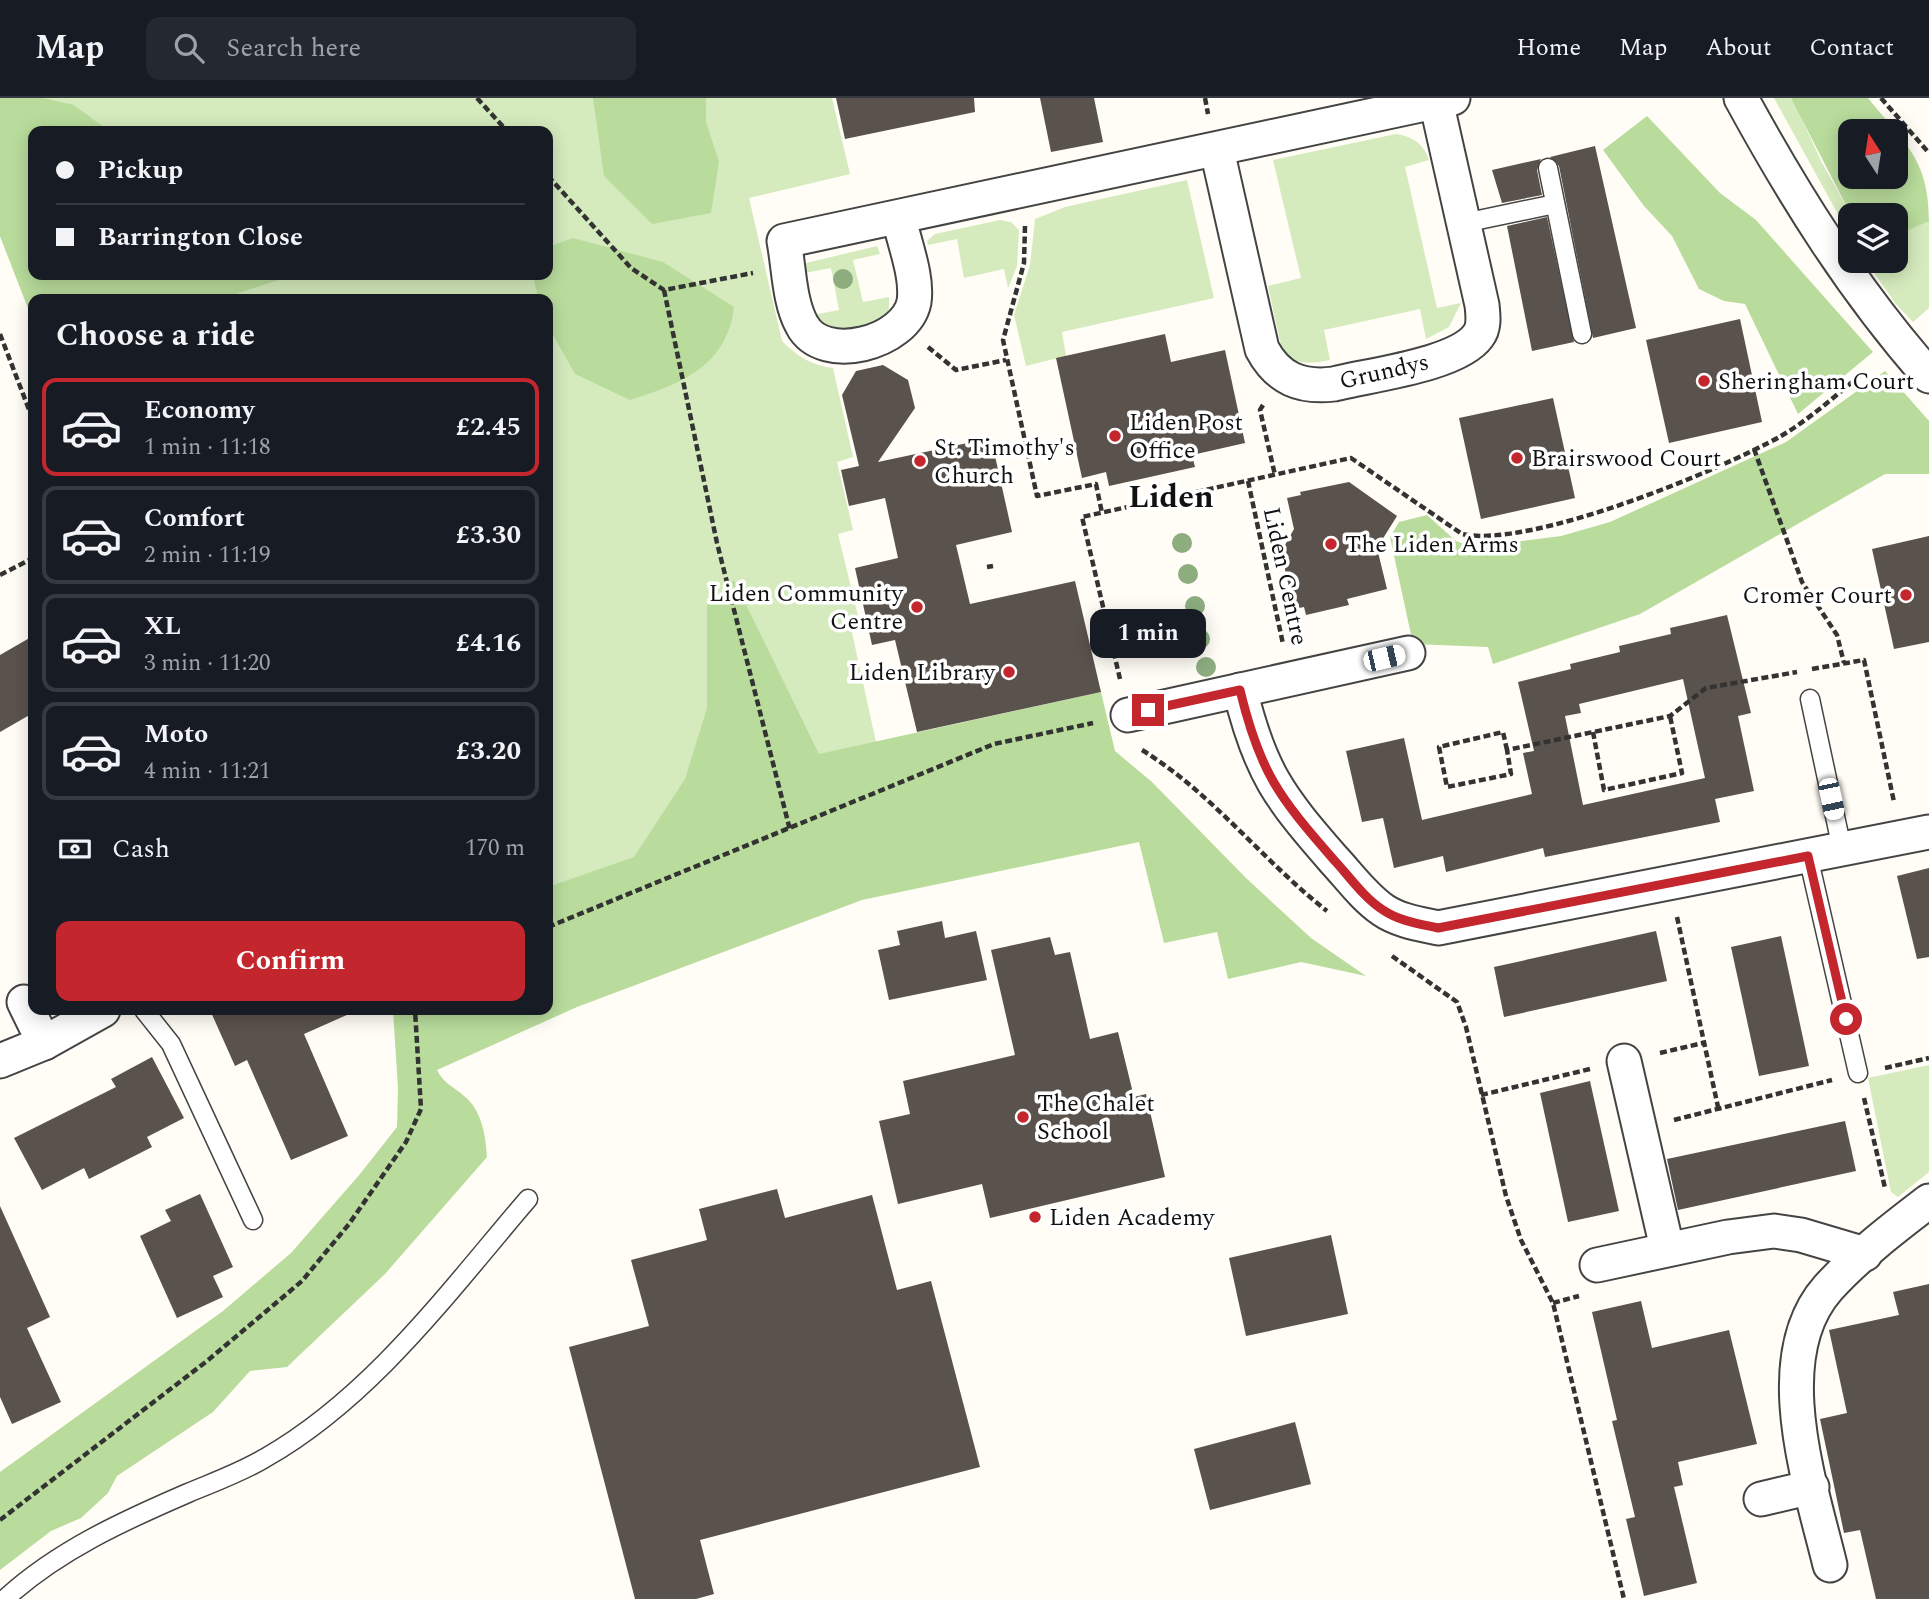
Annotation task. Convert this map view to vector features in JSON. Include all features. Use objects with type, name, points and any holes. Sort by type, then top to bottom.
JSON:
[{"type":"street","points":[[1741,98],[1782,174],[1829,247],[1864,297],[1929,376]]},
{"type":"street","name":"Grundys","points":[[902,324],[881,338],[843,346],[826,345],[802,327],[784,242],[1445,100],[1464,223],[1482,305],[1483,321],[1479,336],[1466,346],[1437,359],[1334,384],[1301,383],[1279,374]]},
{"type":"street","points":[[1217,150],[1257,332],[1262,349],[1279,374]]},
{"type":"street","points":[[899,218],[914,288],[914,302],[902,324]]},
{"type":"street","points":[[1115,727],[1240,690],[1408,653]]},
{"type":"street","points":[[1240,690],[1252,740],[1268,776],[1285,804],[1382,910],[1438,928],[1915,834]]},
{"type":"street","points":[[24,1002],[28,1010]]},
{"type":"street","points":[[30,1015],[44,1043]]},
{"type":"street","points":[[0,1061],[44,1043],[94,1015]]},
{"type":"street","points":[[1624,1061],[1667,1248]]},
{"type":"street","points":[[1830,1565],[1798,1409],[1796,1362],[1808,1324],[1826,1289],[1929,1201]]},
{"type":"street","points":[[1597,1265],[1667,1248],[1774,1231],[1801,1235],[1865,1254]]},
{"type":"street","points":[[1761,1499],[1812,1487]]},
{"type":"lane","points":[[1548,168],[1583,334]]},
{"type":"lane","points":[[1464,223],[1555,204]]},
{"type":"lane","points":[[1810,699],[1842,849]]},
{"type":"lane","points":[[1808,856],[1858,1073]]},
{"type":"lane","points":[[148,1015],[172,1044],[253,1220]]},
{"type":"lane","points":[[5,1599],[29,1577],[96,1536],[190,1492],[228,1478],[299,1436],[367,1381],[528,1199]]},
{"type":"path","points":[[477,98],[502,126]]},
{"type":"path","points":[[1881,98],[1929,153]]},
{"type":"path","points":[[553,182],[631,268],[664,290],[717,543],[790,830]]},
{"type":"path","points":[[1019,192],[1026,245],[1005,325],[1006,360],[1037,496],[1096,484],[1102,513],[1082,517],[1115,727],[1247,835],[1290,882],[1331,914]]},
{"type":"path","points":[[664,290],[789,266]]},
{"type":"path","points":[[902,324],[956,370],[1006,360]]},
{"type":"path","points":[[0,334],[28,407]]},
{"type":"path","name":"Liden Centre","points":[[1275,475],[1260,410],[1279,374]]},
{"type":"path","name":"Liden Centre","points":[[1102,513],[1352,458],[1462,534],[1513,534],[1548,527],[1643,495],[1754,449],[1809,417],[1862,374]]},
{"type":"path","points":[[1754,449],[1802,582],[1837,635],[1844,663]]},
{"type":"path","name":"Liden Centre","points":[[1248,481],[1291,679]]},
{"type":"path","points":[[0,575],[28,561]]},
{"type":"path","points":[[1507,750],[1670,716],[1706,688],[1864,660],[1915,834]]},
{"type":"path","points":[[1593,732],[1604,790],[1682,773],[1670,716]]},
{"type":"path","points":[[553,925],[790,830],[994,744],[1115,727]]},
{"type":"path","points":[[1503,733],[1507,750],[1511,774],[1447,787],[1439,747],[1503,733]]},
{"type":"path","points":[[1670,884],[1718,1107]]},
{"type":"path","points":[[1385,952],[1457,1002],[1466,1027],[1506,1196],[1521,1240],[1553,1303],[1624,1599]]},
{"type":"path","points":[[0,1520],[207,1361],[292,1290],[349,1224],[406,1142],[421,1109],[415,1015]]},
{"type":"path","points":[[1639,1129],[1718,1107],[1929,1058]]},
{"type":"path","points":[[1858,1073],[1895,1229]]},
{"type":"green space","points":[[0,98],[832,98],[850,174],[749,198],[782,341],[805,359],[833,368],[853,457],[837,462],[853,530],[838,534],[858,616],[849,619],[883,774],[553,905],[553,294],[28,294],[28,308],[0,236]]},
{"type":"green space","points":[[0,98],[43,98],[74,105],[102,126],[28,126],[28,280],[279,280],[235,294],[28,294],[28,308],[0,236]]},
{"type":"green space","points":[[593,98],[706,98],[706,122],[719,162],[711,213],[652,224],[604,176]]},
{"type":"green space","points":[[1774,98],[1791,98],[1795,104],[1822,163],[1844,203],[1838,203],[1838,214]]},
{"type":"green space","points":[[1791,98],[1868,98],[1885,119],[1838,119],[1838,189],[1908,189],[1908,148],[1919,165],[1924,181],[1929,221],[1908,230],[1908,203],[1845,203]]},
{"type":"green space","points":[[1647,116],[1720,193],[1756,220],[1873,352],[1798,414],[1745,304],[1724,301],[1699,289],[1672,236],[1644,206],[1603,150]]},
{"type":"green space","points":[[1396,134],[1417,142],[1429,160],[1405,167],[1437,308],[1461,303],[1449,327],[1426,339],[1420,309],[1324,330],[1330,360],[1310,363],[1293,359],[1282,350],[1268,286],[1301,278],[1273,160]]},
{"type":"green space","points":[[1187,180],[1214,298],[1062,332],[1066,356],[1026,366],[1014,315],[1030,265],[1035,219],[1065,207]]},
{"type":"green space","points":[[1000,220],[1011,222],[1019,230],[1017,266],[1008,288],[1004,269],[964,278],[957,239],[928,245],[927,241],[935,234]]},
{"type":"green space","points":[[1929,220],[1929,308],[1913,322],[1895,303],[1874,273],[1908,273],[1908,230]]},
{"type":"green space","points":[[573,238],[663,262],[734,307],[730,327],[722,344],[698,370],[667,387],[630,400],[575,374],[553,335],[553,294],[537,294],[534,280],[553,280],[553,245]]},
{"type":"green space","points":[[877,246],[880,254],[853,260],[863,302],[889,297],[889,309],[878,319],[850,329],[826,328],[813,315],[839,310],[831,268],[805,273],[802,264]]},
{"type":"green space","points":[[1885,371],[1929,421],[1929,474],[1885,474],[1640,614],[1493,664],[1488,647],[1413,644],[1390,537],[1399,522],[1427,515],[1456,541],[1485,546],[1561,536],[1610,522],[1786,442]]},
{"type":"green space","points":[[734,580],[819,754],[1101,692],[1115,751],[1152,782],[1246,878],[1311,938],[1366,976],[1301,962],[1228,979],[1217,932],[1164,943],[1139,842],[862,900],[577,1007],[437,1070],[475,1109],[484,1133],[487,1157],[385,1274],[287,1367],[250,1371],[213,1412],[117,1476],[108,1493],[81,1518],[51,1531],[0,1570],[0,1472],[223,1311],[291,1253],[397,1127],[398,1088],[393,1015],[553,1015],[553,885],[634,857],[685,779],[707,708],[707,605]]},
{"type":"green space","points":[[1929,1065],[1929,1172],[1898,1197],[1891,1192],[1868,1078]]},
{"type":"building","points":[[836,98],[974,98],[975,112],[845,139]]},
{"type":"building","points":[[1040,98],[1094,98],[1103,142],[1051,152]]},
{"type":"building","points":[[1595,146],[1636,328],[1593,338],[1559,166],[1550,157]]},
{"type":"building","points":[[1541,159],[1537,170],[1542,195],[1502,203],[1492,170]]},
{"type":"building","points":[[1547,217],[1574,342],[1532,351],[1507,226]]},
{"type":"building","name":"Sheringham Court","points":[[1740,319],[1762,422],[1669,443],[1646,340]]},
{"type":"building","points":[[1165,334],[1171,362],[1225,350],[1245,443],[1192,455],[1195,467],[1109,486],[1106,472],[1082,478],[1056,358]]},
{"type":"building","points":[[883,365],[908,380],[915,408],[878,462],[991,438],[1012,532],[956,545],[970,604],[1075,581],[1101,692],[917,732],[895,640],[872,645],[855,568],[898,558],[885,498],[849,506],[841,470],[859,466],[842,395],[856,371]]},
{"type":"building","name":"Brairswood Court","points":[[1553,398],[1575,498],[1481,519],[1459,418]]},
{"type":"building","name":"The Liden Arms","points":[[1349,482],[1397,516],[1377,548],[1387,589],[1347,599],[1349,605],[1306,615],[1304,607],[1294,609],[1281,552],[1294,529],[1287,498],[1301,495],[1300,492]]},
{"type":"building","name":"Cromer Court","points":[[1929,536],[1929,642],[1894,649],[1872,549]]},
{"type":"building","points":[[1727,615],[1751,713],[1738,716],[1754,791],[1715,799],[1720,822],[1545,857],[1543,848],[1446,872],[1443,856],[1394,868],[1383,818],[1362,822],[1346,751],[1404,738],[1422,820],[1532,794],[1523,753],[1534,751],[1518,682],[1571,669],[1570,664],[1620,652],[1619,646],[1671,634],[1670,628]],"holes":[[[1683,679],[1705,778],[1583,805],[1565,716],[1581,713],[1579,704]]]},
{"type":"building","points":[[28,639],[28,716],[0,732],[0,655]]},
{"type":"building","points":[[1929,868],[1929,957],[1917,959],[1897,876]]},
{"type":"building","points":[[942,921],[945,938],[976,931],[987,980],[889,1000],[878,950],[900,945],[897,931]]},
{"type":"building","points":[[1656,931],[1667,981],[1504,1017],[1494,967]]},
{"type":"building","points":[[1781,936],[1809,1066],[1759,1076],[1731,947]]},
{"type":"building","name":"The Chalet School","points":[[1050,937],[1055,955],[1070,952],[1090,1039],[1118,1032],[1134,1097],[1146,1094],[1165,1177],[990,1218],[982,1184],[898,1204],[879,1121],[910,1114],[903,1081],[1015,1055],[991,950]]},
{"type":"building","points":[[212,1015],[347,1015],[304,1034],[348,1136],[291,1160],[247,1060],[235,1066]]},
{"type":"building","points":[[152,1057],[184,1118],[147,1137],[152,1147],[89,1179],[84,1168],[42,1190],[14,1138],[116,1087],[111,1079]]},
{"type":"building","points":[[1590,1081],[1619,1211],[1568,1222],[1540,1093]]},
{"type":"building","points":[[1845,1121],[1856,1171],[1678,1210],[1667,1159]]},
{"type":"building","points":[[777,1189],[785,1218],[872,1195],[897,1290],[931,1281],[980,1467],[700,1540],[714,1594],[696,1599],[635,1599],[569,1347],[649,1326],[631,1260],[707,1240],[699,1209]]},
{"type":"building","points":[[200,1194],[233,1267],[213,1276],[223,1297],[177,1318],[140,1236],[171,1221],[165,1210]]},
{"type":"building","points":[[0,1206],[50,1317],[27,1328],[61,1402],[12,1424],[0,1397]]},
{"type":"building","points":[[1331,1235],[1348,1314],[1246,1336],[1229,1258]]},
{"type":"building","points":[[1929,1284],[1929,1599],[1876,1599],[1860,1530],[1844,1533],[1820,1419],[1847,1413],[1829,1330],[1899,1315],[1893,1292]]},
{"type":"building","points":[[1641,1301],[1652,1348],[1729,1330],[1757,1444],[1678,1462],[1683,1485],[1674,1487],[1697,1583],[1644,1596],[1626,1519],[1635,1517],[1612,1421],[1617,1420],[1592,1312]]},
{"type":"building","points":[[1295,1422],[1311,1484],[1210,1510],[1194,1449]]},
{"type":"place","name":"Sheringham Court","points":[[1704,381]]},
{"type":"place","name":"Liden Post Office","points":[[1115,436]]},
{"type":"place","name":"Brairswood Court","points":[[1517,458]]},
{"type":"place","name":"St. Timothy's Church","points":[[920,461]]},
{"type":"place","name":"The Liden Arms","points":[[1331,544]]},
{"type":"place","name":"Cromer Court","points":[[1906,595]]},
{"type":"place","name":"Liden Community Centre","points":[[917,607]]},
{"type":"place","name":"Liden Library","points":[[1009,672]]},
{"type":"place","name":"The Chalet School","points":[[1023,1117]]},
{"type":"place","name":"Liden Academy","points":[[1035,1217]]},
{"type":"district","name":"Liden","points":[[1171,496]]},
{"type":"route","points":[[1148,710],[1240,690],[1252,740],[1268,776],[1285,804],[1382,910],[1407,921],[1438,928],[1476,923],[1808,856],[1846,1019]]}]
